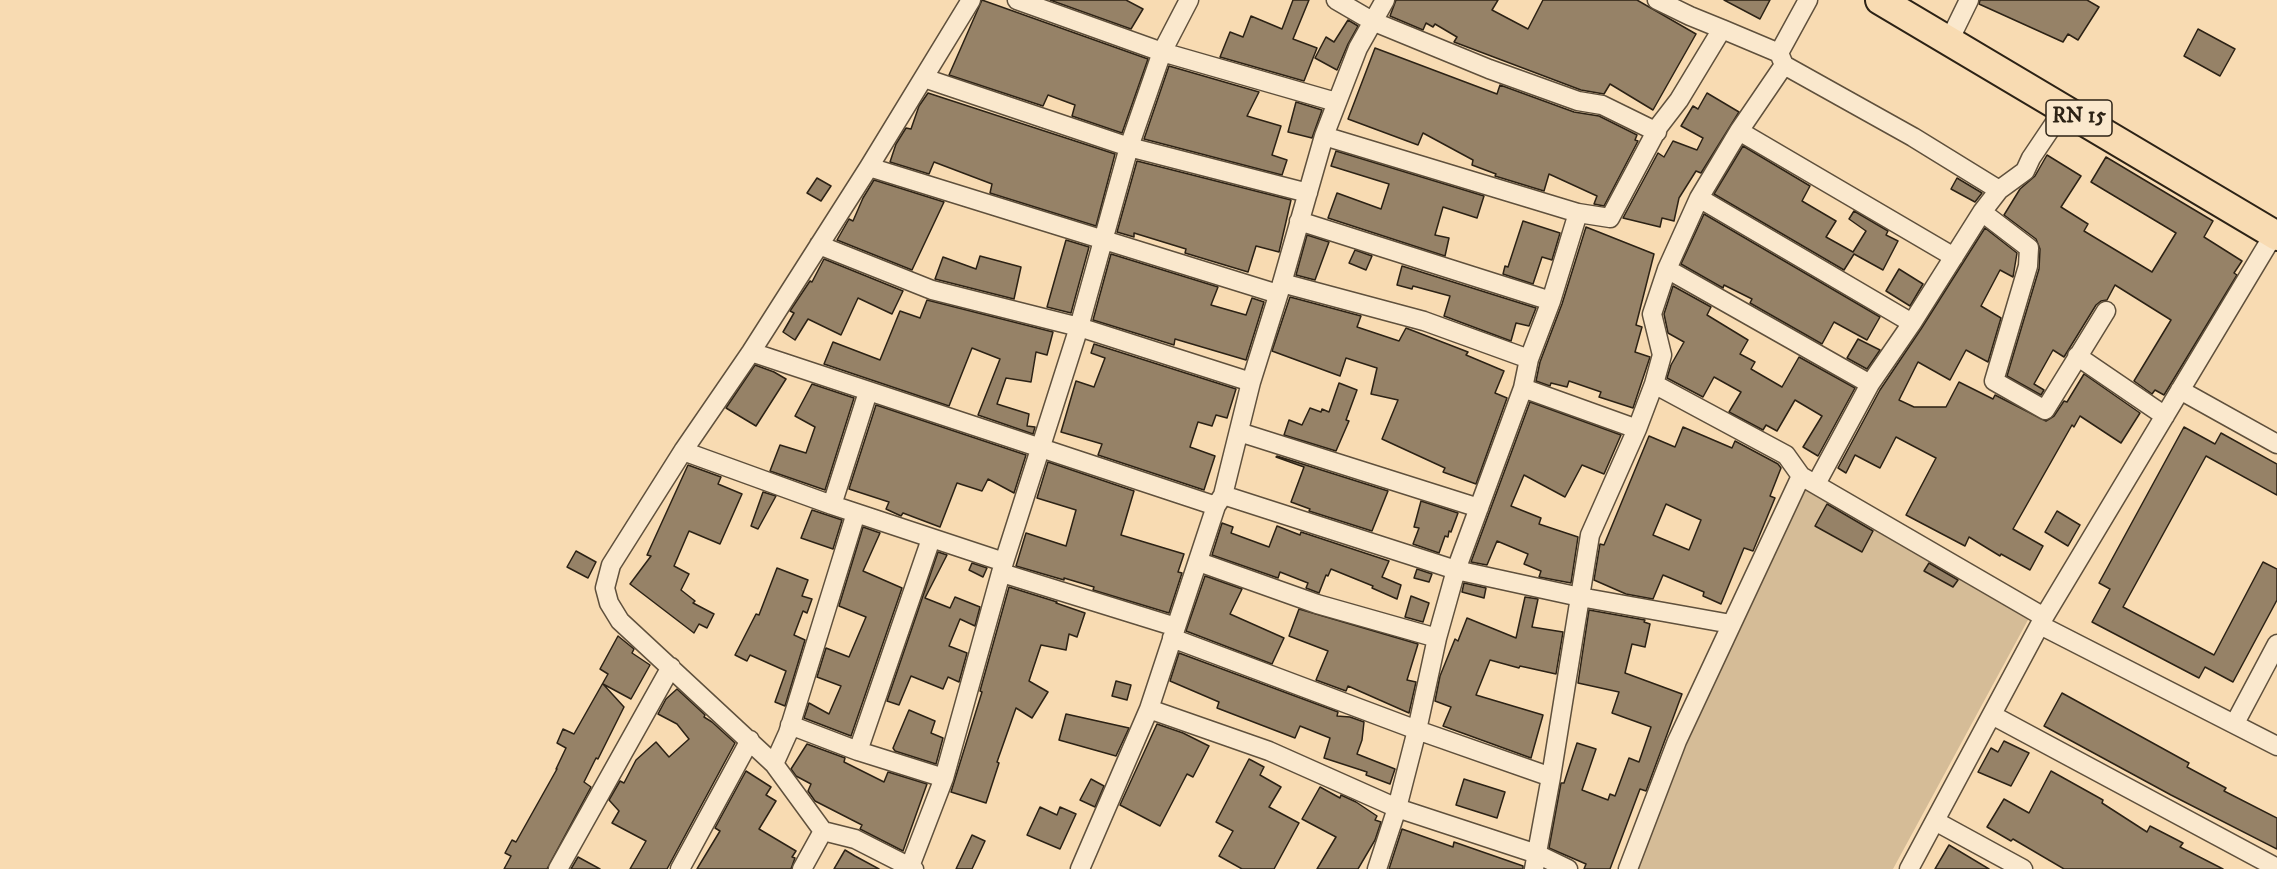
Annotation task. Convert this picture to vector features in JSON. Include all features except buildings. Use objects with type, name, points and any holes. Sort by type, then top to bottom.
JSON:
[{"type":"main road","name":"RN 15","points":[[1880,0],[2276,235]]},
{"type":"street","points":[[971,0],[869,167],[611,565],[605,588],[609,603],[620,621],[774,764],[823,831],[855,839],[912,868],[944,778],[1003,568],[1079,327],[1129,147],[1162,52],[1189,0]]},
{"type":"street","points":[[1017,0],[1162,52],[1336,102]]},
{"type":"street","points":[[1336,0],[1372,21],[1489,69],[1578,101],[1602,105],[1657,132]]},
{"type":"street","points":[[1080,869],[1149,709],[1199,562],[1324,136],[1358,48],[1385,0]]},
{"type":"street","points":[[1657,0],[1781,59],[1999,190]]},
{"type":"street","points":[[1535,861],[1551,777],[1590,535],[1637,429],[1654,384],[1662,355],[1653,314],[1667,269],[1699,198],[1781,59],[1808,0]]},
{"type":"street","points":[[1949,41],[1969,0]]},
{"type":"street","points":[[1324,136],[1578,213],[1610,218],[1657,132],[1722,29]]},
{"type":"street","points":[[924,78],[1129,147],[1308,194]]},
{"type":"street","points":[[1628,869],[1677,741],[1731,624],[1808,480],[1982,212],[1999,190],[2025,171],[2031,158],[2064,109]]},
{"type":"street","points":[[1739,131],[1954,257]]},
{"type":"street","points":[[869,167],[1103,239],[1280,288],[1424,321],[1529,359]]},
{"type":"street","points":[[1699,198],[1912,323]]},
{"type":"street","points":[[1982,212],[2029,248],[2028,266],[1994,381],[2045,410],[2106,310]]},
{"type":"street","points":[[1377,869],[1417,730],[1437,638],[1456,570],[1522,388],[1529,359],[1551,301],[1578,213]]},
{"type":"street","points":[[1299,221],[1551,301]]},
{"type":"street","points":[[1910,869],[2042,621],[2276,235]]},
{"type":"street","points":[[819,245],[932,290],[1079,327],[1251,382]]},
{"type":"street","points":[[1667,269],[1870,384]]},
{"type":"street","points":[[751,352],[1041,449],[1456,570],[1580,597],[1731,624]]},
{"type":"street","points":[[2078,356],[2165,416]]},
{"type":"street","points":[[1654,384],[1786,455],[1808,480],[2042,621],[2277,746]]},
{"type":"street","points":[[1522,388],[1637,429]]},
{"type":"street","points":[[2180,390],[2277,444]]},
{"type":"street","points":[[832,506],[868,392]]},
{"type":"street","points":[[1239,432],[1479,507]]},
{"type":"street","points":[[683,451],[832,506],[932,539],[1174,632],[1417,730],[1551,777]]},
{"type":"street","points":[[774,764],[790,725],[856,513]]},
{"type":"street","points":[[858,751],[932,539]]},
{"type":"street","points":[[1199,562],[1317,604],[1437,638]]},
{"type":"street","points":[[2235,723],[2277,644]]},
{"type":"street","points":[[558,869],[671,667]]},
{"type":"street","points":[[1149,709],[1269,751],[1396,808],[1535,861],[1568,869]]},
{"type":"street","points":[[1992,715],[2277,868]]},
{"type":"street","points":[[790,725],[858,751],[944,778]]},
{"type":"street","points":[[680,869],[750,740]]},
{"type":"street","points":[[1935,821],[2023,869]]},
{"type":"street","points":[[802,869],[823,831]]},
{"type":"shaded area","points":[[1801,485],[2029,618],[1893,869],[1631,869]]}]
